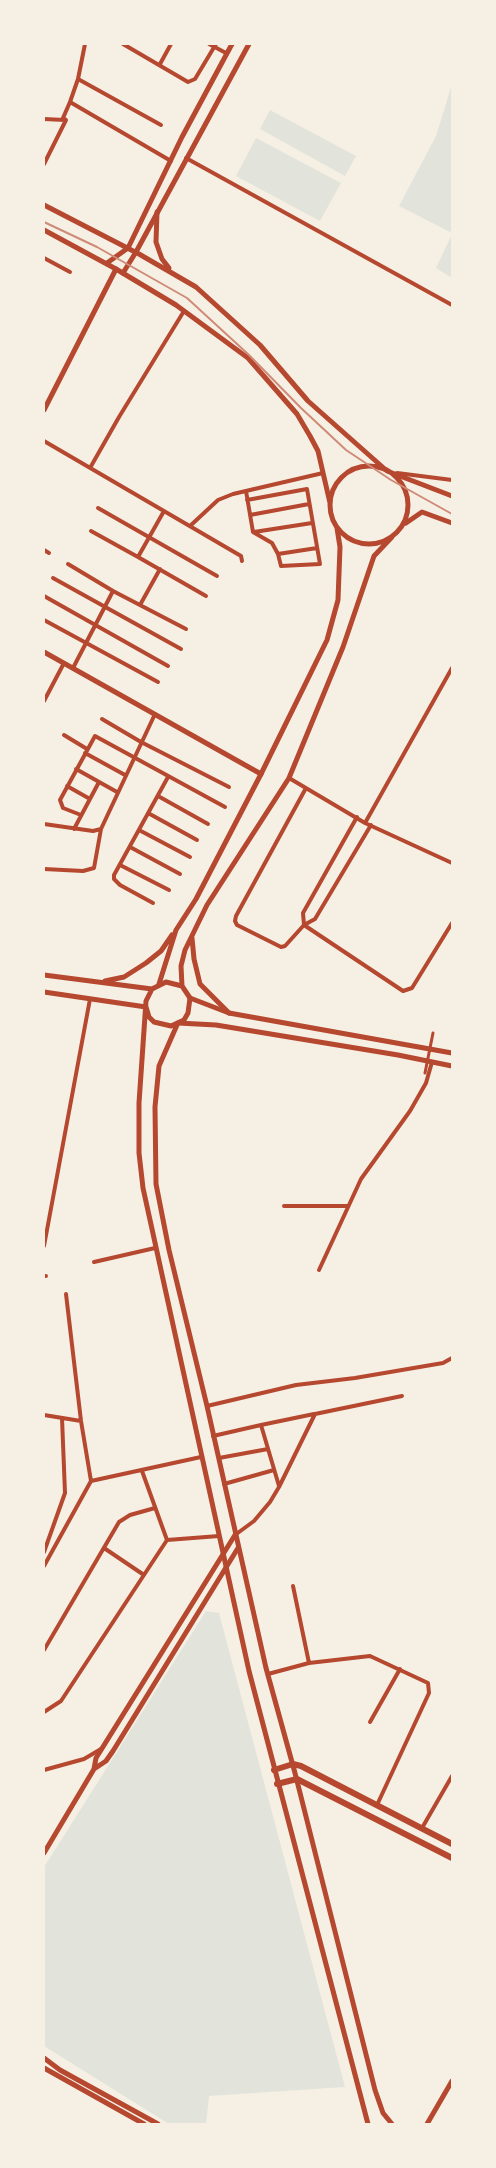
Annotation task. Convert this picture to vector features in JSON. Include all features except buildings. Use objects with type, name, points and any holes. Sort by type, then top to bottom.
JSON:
[{"type":"main road","points":[[107,263],[128,248],[232,44]]},
{"type":"main road","points":[[123,273],[249,44]]},
{"type":"main road","points":[[226,53],[240,60]]},
{"type":"main road","points":[[44,205],[175,273],[196,287],[260,345],[308,400],[400,480],[408,494],[408,511],[402,526]]},
{"type":"main road","points":[[157,212],[155,232],[158,251],[175,273]]},
{"type":"main road","points":[[44,230],[107,263],[184,311],[248,358],[297,414],[318,452],[340,547],[338,600],[327,640],[196,899],[161,951],[124,976],[101,983]]},
{"type":"main road","points":[[44,410],[116,269]]},
{"type":"main road","points":[[330,503],[335,484],[349,471],[367,465],[377,466],[453,496]]},
{"type":"main road","points":[[453,523],[422,512],[402,526],[374,556],[343,648],[289,778],[207,905],[181,966],[182,986],[190,998],[229,1013],[453,1053]]},
{"type":"main road","points":[[337,528],[350,539],[358,542],[376,543],[392,537]]},
{"type":"main road","points":[[44,652],[261,774]]},
{"type":"main road","points":[[159,984],[176,930]]},
{"type":"main road","points":[[192,936],[194,959],[200,984],[229,1013]]},
{"type":"main road","points":[[44,975],[152,989]]},
{"type":"main road","points":[[182,986],[166,982],[159,984],[147,997],[139,1103],[139,1153],[143,1188],[249,1671],[368,2124]]},
{"type":"main road","points":[[44,992],[146,1007]]},
{"type":"main road","points":[[146,1007],[149,1017],[167,1026],[184,1020],[188,1014],[190,998]]},
{"type":"main road","points":[[178,1023],[216,1026],[453,1066]]},
{"type":"main road","points":[[178,1023],[159,1065],[155,1107],[156,1184],[169,1250],[268,1674],[297,1779],[375,2090],[383,2114],[392,2124]]},
{"type":"main road","points":[[414,1058],[416,1046]]},
{"type":"main road","points":[[44,1853],[94,1769],[96,1758],[235,1535]]},
{"type":"main road","points":[[94,1769],[106,1761],[113,1751],[238,1548]]},
{"type":"main road","points":[[274,1770],[292,1764],[301,1766],[452,1842]]},
{"type":"main road","points":[[277,1784],[297,1779],[453,1858]]},
{"type":"main road","points":[[44,2058],[60,2070],[158,2124]]},
{"type":"main road","points":[[44,2068],[144,2124]]},
{"type":"main road","points":[[427,2124],[453,2081]]},
{"type":"street","points":[[66,120],[63,118],[78,79],[85,44]]},
{"type":"street","points":[[126,44],[191,82],[215,45]]},
{"type":"street","points":[[160,64],[171,44]]},
{"type":"street","points":[[209,44],[215,45],[226,53]]},
{"type":"street","points":[[78,79],[161,125]]},
{"type":"street","points":[[70,102],[171,161]]},
{"type":"street","points":[[44,119],[66,120]]},
{"type":"street","points":[[44,164],[66,120]]},
{"type":"street","points":[[186,158],[321,230],[453,305]]},
{"type":"street","points":[[44,258],[70,272]]},
{"type":"street","points":[[90,468],[184,311]]},
{"type":"street","points":[[44,441],[241,556],[242,561]]},
{"type":"street","points":[[387,471],[453,480]]},
{"type":"street","points":[[190,526],[218,500],[233,494],[324,473]]},
{"type":"street","points":[[246,491],[247,500],[254,532],[267,539],[279,554],[281,566],[320,564],[307,489],[247,500]]},
{"type":"street","points":[[250,514],[309,504]]},
{"type":"street","points":[[98,508],[217,576]]},
{"type":"street","points":[[138,557],[164,511]]},
{"type":"street","points":[[254,532],[312,523]]},
{"type":"street","points":[[91,531],[206,596]]},
{"type":"street","points":[[279,554],[317,548]]},
{"type":"street","points":[[44,550],[49,553]]},
{"type":"street","points":[[68,564],[113,591],[186,629]]},
{"type":"street","points":[[140,605],[160,569]]},
{"type":"street","points":[[53,578],[181,649]]},
{"type":"street","points":[[73,668],[113,591]]},
{"type":"street","points":[[44,597],[168,666]]},
{"type":"street","points":[[44,620],[158,682]]},
{"type":"street","points":[[44,701],[64,663]]},
{"type":"street","points":[[366,823],[453,668]]},
{"type":"street","points":[[44,869],[83,871],[94,868],[101,829],[155,713]]},
{"type":"street","points":[[102,719],[228,787]]},
{"type":"street","points":[[64,735],[125,775]]},
{"type":"street","points":[[81,815],[63,808],[60,800],[95,736],[225,807]]},
{"type":"street","points":[[76,769],[117,792]]},
{"type":"street","points":[[153,903],[116,882],[114,875],[168,777]]},
{"type":"street","points":[[289,778],[366,823],[452,862]]},
{"type":"street","points":[[74,829],[99,782]]},
{"type":"street","points":[[67,786],[90,799]]},
{"type":"street","points":[[306,788],[235,921],[237,925],[281,947],[286,945],[304,925],[315,919],[371,825]]},
{"type":"street","points":[[158,796],[208,824]]},
{"type":"street","points":[[148,813],[197,840]]},
{"type":"street","points":[[304,925],[303,913],[357,818]]},
{"type":"street","points":[[44,824],[93,831],[101,829]]},
{"type":"street","points":[[139,830],[190,857]]},
{"type":"street","points":[[130,847],[180,874]]},
{"type":"street","points":[[120,865],[169,890]]},
{"type":"street","points":[[304,925],[403,991],[412,988],[453,923]]},
{"type":"street","points":[[44,1246],[90,999]]},
{"type":"street","points":[[425,1073],[433,1033]]},
{"type":"street","points":[[319,1270],[362,1179],[410,1111],[426,1083],[432,1062]]},
{"type":"street","points":[[284,1206],[348,1206]]},
{"type":"street","points":[[94,1262],[155,1248]]},
{"type":"street","points":[[44,1566],[91,1481],[81,1421],[66,1294]]},
{"type":"street","points":[[207,1406],[296,1385],[355,1378],[443,1363],[453,1358]]},
{"type":"street","points":[[213,1436],[402,1396]]},
{"type":"street","points":[[235,1535],[254,1521],[270,1502],[315,1414]]},
{"type":"street","points":[[44,1415],[81,1421]]},
{"type":"street","points":[[44,1552],[65,1493],[62,1418]]},
{"type":"street","points":[[261,1425],[279,1486]]},
{"type":"street","points":[[218,1459],[268,1449]]},
{"type":"street","points":[[91,1481],[201,1457]]},
{"type":"street","points":[[224,1484],[274,1470]]},
{"type":"street","points":[[142,1471],[168,1540]]},
{"type":"street","points":[[44,1650],[119,1522],[130,1515],[155,1508]]},
{"type":"street","points":[[168,1540],[219,1536]]},
{"type":"street","points":[[44,1712],[61,1701],[168,1540]]},
{"type":"street","points":[[104,1548],[144,1575]]},
{"type":"street","points":[[293,1586],[309,1663]]},
{"type":"street","points":[[268,1674],[309,1663],[370,1656],[428,1683],[429,1693],[377,1805]]},
{"type":"street","points":[[370,1722],[400,1669]]},
{"type":"street","points":[[44,1770],[84,1759],[102,1749]]},
{"type":"street","points":[[422,1828],[453,1776]]},
{"type":"shaded area","points":[[452,84],[452,233],[399,206],[436,136]]},
{"type":"shaded area","points":[[270,110],[356,156],[345,176],[260,129]]},
{"type":"shaded area","points":[[256,138],[341,183],[320,221],[236,176]]},
{"type":"shaded area","points":[[452,234],[452,278],[436,268]]},
{"type":"shaded area","points":[[206,1611],[219,1613],[345,2087],[209,2096],[206,2124],[169,2124],[44,2046],[44,1867]]},
{"type":"railway","points":[[44,222],[97,247],[187,298],[346,450],[391,480],[452,514]]}]
